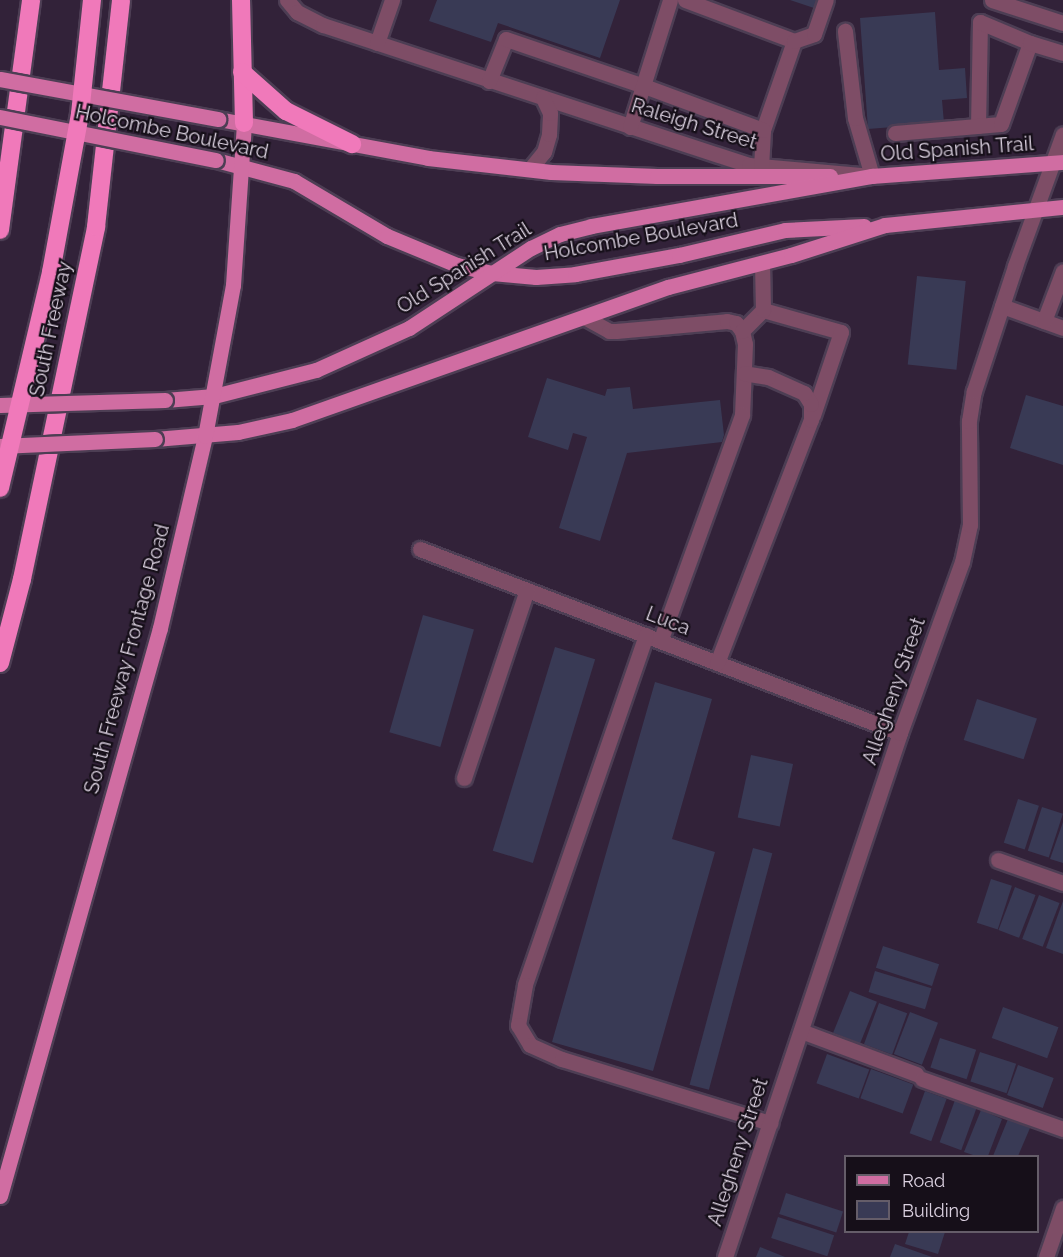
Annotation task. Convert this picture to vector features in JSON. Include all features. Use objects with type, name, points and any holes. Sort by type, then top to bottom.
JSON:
[{"type":"highway","points":[[0,230],[31,0]]},
{"type":"highway","points":[[0,488],[51,272],[80,114],[92,0]]},
{"type":"highway","name":"South Freeway","points":[[0,663],[22,579],[96,227],[121,0]]},
{"type":"highway","points":[[241,0],[244,123]]},
{"type":"highway","points":[[242,72],[285,111],[352,144]]},
{"type":"main road","name":"Holcombe Boulevard","points":[[0,79],[428,158],[530,169],[657,176],[872,176]]},
{"type":"main road","name":"Holcombe Boulevard","points":[[0,117],[241,165],[294,181],[387,236],[419,251],[458,265],[492,273],[536,277],[575,274],[679,255],[785,230],[885,225]]},
{"type":"main road","name":"South Freeway Frontage Road","points":[[0,1196],[160,628],[205,436],[233,285],[244,123]]},
{"type":"main road","name":"Old Spanish Trail","points":[[0,405],[165,400],[214,396],[266,385],[316,370],[363,351],[409,328],[492,273],[550,239],[591,226],[872,176],[1059,162]]},
{"type":"main road","points":[[0,446],[205,436],[238,432],[292,420],[668,287],[762,263],[885,225],[1063,207]]},
{"type":"street","name":"Raleigh Street","points":[[287,0],[297,12],[322,25],[749,165],[872,176]]},
{"type":"street","points":[[377,43],[392,0]]},
{"type":"street","points":[[630,127],[670,0]]},
{"type":"street","points":[[685,0],[794,41],[814,34],[826,0]]},
{"type":"street","points":[[992,0],[1063,23]]},
{"type":"street","points":[[978,126],[980,22],[1030,43],[1063,53]]},
{"type":"street","points":[[845,31],[855,118],[872,176]]},
{"type":"street","points":[[489,81],[506,39],[763,130]]},
{"type":"street","points":[[760,166],[763,130],[794,41]]},
{"type":"street","points":[[895,133],[1001,124],[1030,43]]},
{"type":"street","points":[[530,169],[544,152],[549,134],[550,113],[543,98]]},
{"type":"street","name":"Allegheny Street","points":[[725,1257],[900,733],[962,562],[969,525],[969,421],[974,391],[1037,208],[1059,162],[1063,134]]},
{"type":"street","points":[[742,331],[763,310],[762,263]]},
{"type":"street","points":[[1044,321],[1063,271]]},
{"type":"street","points":[[1002,306],[1063,328]]},
{"type":"street","points":[[717,663],[811,420],[841,332],[763,310]]},
{"type":"street","points":[[584,316],[609,331],[727,321],[736,323],[742,331],[745,344],[741,415],[734,442],[653,638],[525,985],[518,1025],[530,1045],[562,1059],[770,1123]]},
{"type":"street","points":[[744,373],[768,377],[804,393],[811,404],[811,420]]},
{"type":"street","name":"Luca","points":[[420,549],[900,733]]},
{"type":"street","points":[[464,778],[527,590]]},
{"type":"street","points":[[998,860],[1063,883]]},
{"type":"street","points":[[801,1031],[1063,1129]]},
{"type":"street","points":[[1046,1257],[1063,1208]]},
{"type":"building","points":[[437,0],[620,0],[600,58],[498,23],[491,42],[429,21]]},
{"type":"building","points":[[790,0],[817,0],[814,8]]},
{"type":"building","points":[[935,12],[939,70],[965,68],[967,98],[942,100],[944,123],[868,129],[860,18]]},
{"type":"building","points":[[917,276],[966,281],[956,370],[908,365]]},
{"type":"building","points":[[547,378],[605,396],[607,389],[630,387],[633,409],[720,400],[724,435],[722,442],[627,453],[600,541],[559,528],[587,437],[573,433],[568,450],[528,437]]},
{"type":"building","points":[[1026,395],[1063,406],[1063,465],[1010,448]]},
{"type":"building","points":[[423,615],[474,630],[440,747],[389,732]]},
{"type":"building","points":[[555,647],[595,659],[533,863],[493,851]]},
{"type":"building","points":[[655,682],[712,699],[672,839],[715,852],[653,1071],[552,1042]]},
{"type":"building","points":[[977,699],[1037,718],[1024,759],[964,740]]},
{"type":"building","points":[[751,755],[793,764],[780,827],[738,818]]},
{"type":"building","points":[[1018,799],[1039,806],[1025,850],[1004,843]]},
{"type":"building","points":[[1042,807],[1063,814],[1049,858],[1028,851]]},
{"type":"building","points":[[1063,822],[1063,863],[1050,859]]},
{"type":"building","points":[[753,848],[772,853],[709,1090],[690,1085]]},
{"type":"building","points":[[991,879],[1012,886],[998,930],[977,923]]},
{"type":"building","points":[[1015,887],[1036,895],[1019,938],[999,930]]},
{"type":"building","points":[[1039,895],[1060,903],[1043,947],[1022,939]]},
{"type":"building","points":[[1063,901],[1063,954],[1046,948]]},
{"type":"building","points":[[883,946],[939,964],[932,986],[876,968]]},
{"type":"building","points":[[875,971],[931,988],[925,1009],[869,992]]},
{"type":"building","points":[[850,991],[877,1002],[860,1044],[833,1033]]},
{"type":"building","points":[[879,1003],[907,1013],[892,1055],[864,1044]]},
{"type":"building","points":[[1003,1007],[1058,1027],[1047,1058],[992,1038]]},
{"type":"building","points":[[910,1012],[938,1023],[922,1065],[894,1054]]},
{"type":"building","points":[[940,1038],[976,1050],[967,1079],[930,1067]]},
{"type":"building","points":[[980,1052],[1016,1064],[1007,1093],[970,1081]]},
{"type":"building","points":[[827,1054],[869,1069],[859,1099],[816,1083]]},
{"type":"building","points":[[1018,1065],[1054,1078],[1043,1108],[1007,1095]]},
{"type":"building","points":[[871,1069],[913,1084],[903,1114],[860,1098]]},
{"type":"building","points":[[925,1091],[947,1099],[931,1141],[910,1133]]},
{"type":"building","points":[[955,1100],[977,1108],[961,1150],[940,1142]]},
{"type":"building","points":[[981,1110],[1002,1119],[988,1155],[973,1155],[964,1152]]},
{"type":"building","points":[[1008,1119],[1030,1128],[1018,1155],[993,1155]]},
{"type":"building","points":[[786,1193],[843,1212],[836,1232],[779,1214]]},
{"type":"building","points":[[778,1217],[834,1235],[827,1256],[771,1238]]},
{"type":"building","points":[[909,1233],[945,1233],[938,1254],[905,1244]]},
{"type":"building","points":[[895,1244],[932,1257],[890,1257]]},
{"type":"building","points":[[760,1247],[785,1257],[756,1257]]}]
